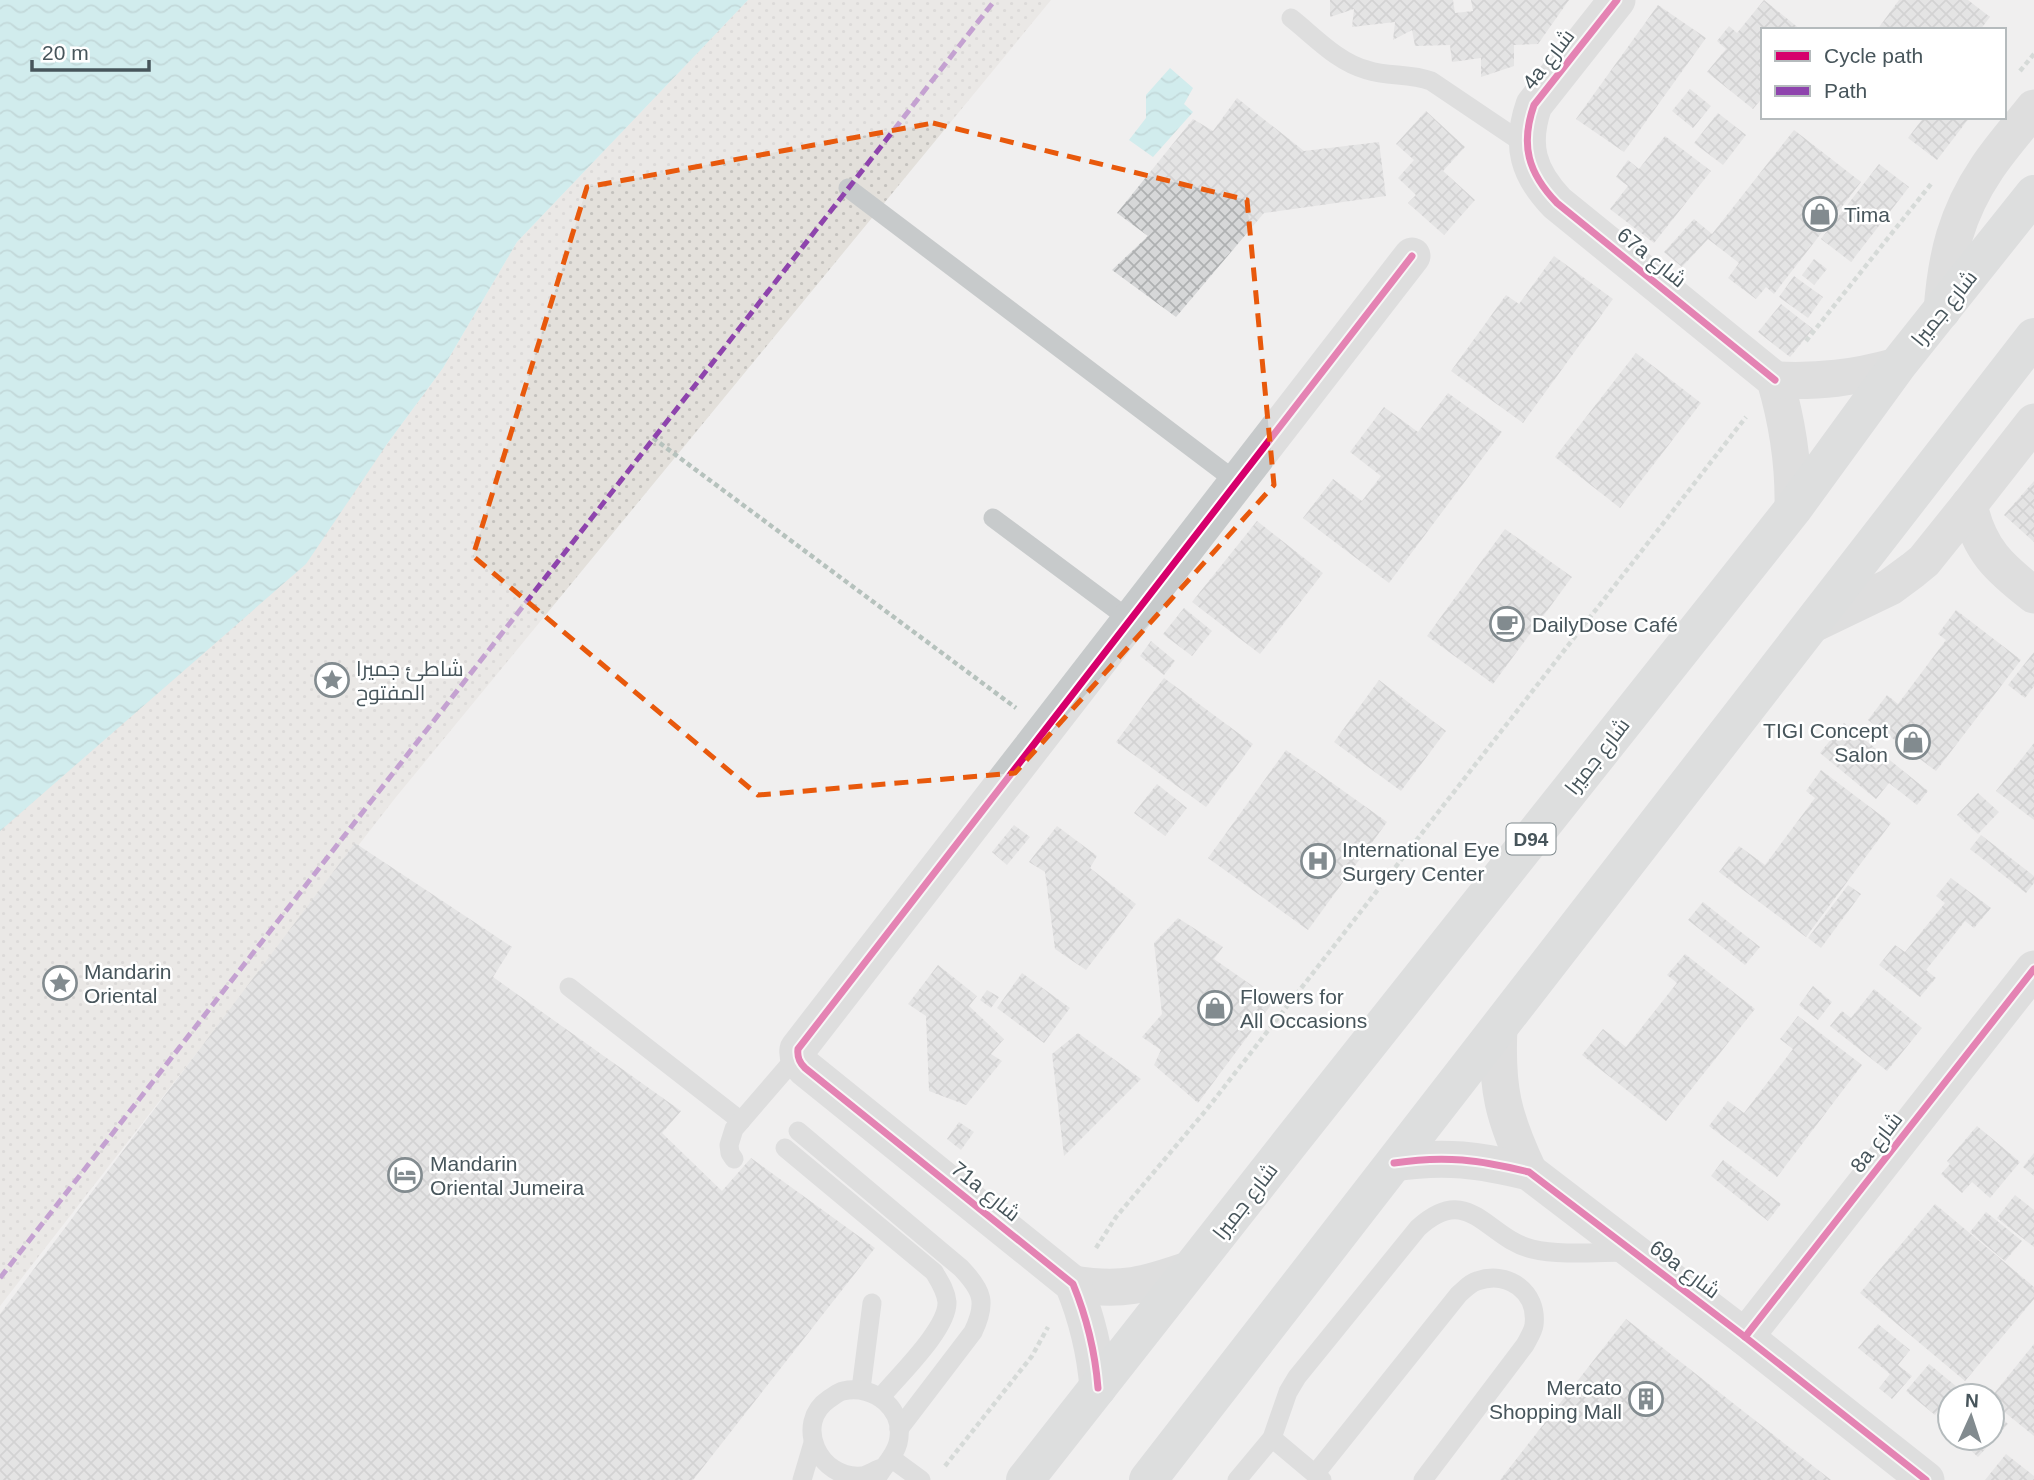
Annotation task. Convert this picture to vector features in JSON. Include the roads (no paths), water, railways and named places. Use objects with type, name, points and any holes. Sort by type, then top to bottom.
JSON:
[{"type":"main road","name":"شارع جميرا","points":[[1025,1480],[1793,509],[1897,366],[2034,194]]},
{"type":"main road","points":[[1148,1480],[2034,337]]},
{"type":"street","name":"4a شارع","points":[[1529,147],[1527,126],[1534,106],[1617,0]]},
{"type":"street","points":[[1942,311],[1945,273],[1954,236],[1968,200],[1988,167],[2034,108]]},
{"type":"street","name":"67a شارع","points":[[1529,147],[1531,168],[1542,188],[1557,203],[1775,380]]},
{"type":"street","points":[[797,1056],[798,1049],[1412,256]]},
{"type":"street","points":[[1793,509],[1790,444],[1775,380],[1837,380],[1897,366]]},
{"type":"street","points":[[1811,625],[1902,580],[1924,561],[2034,422]]},
{"type":"street","points":[[1969,505],[1978,534],[1992,560],[2034,595]]},
{"type":"street","name":"8a شارع","points":[[1745,1337],[2034,969]]},
{"type":"street","name":"69a شارع","points":[[1499,1028],[1497,1065],[1502,1102],[1513,1136],[1530,1172]]},
{"type":"street","name":"71a شارع","points":[[797,1056],[805,1068],[1073,1284]]},
{"type":"street","name":"69a شارع","points":[[1394,1163],[1425,1158],[1461,1159],[1530,1172],[1926,1480]]},
{"type":"street","points":[[1098,1388],[1091,1335],[1073,1284],[1102,1289],[1132,1287],[1191,1269]]},
{"type":"lane","points":[[1291,18],[1345,62],[1368,71],[1418,76],[1431,81],[1529,147]]},
{"type":"lane","points":[[848,188],[1237,482]]},
{"type":"lane","points":[[993,518],[1130,620]]},
{"type":"lane","points":[[569,987],[741,1121]]},
{"type":"lane","points":[[734,1159],[730,1153],[730,1136],[797,1056]]},
{"type":"lane","points":[[798,1131],[961,1268],[974,1281],[981,1298],[981,1316],[973,1332],[899,1429]]},
{"type":"lane","points":[[785,1148],[934,1272],[943,1286],[947,1303],[943,1321],[880,1397]]},
{"type":"lane","points":[[1237,1480],[1272,1438],[1288,1392],[1297,1377],[1430,1217],[1444,1211],[1460,1210],[1475,1214],[1506,1239],[1517,1245],[1541,1251],[1634,1252]]},
{"type":"lane","points":[[1272,1438],[1318,1477],[1459,1294],[1474,1282],[1492,1277],[1511,1280],[1526,1292],[1534,1309],[1534,1328],[1525,1345],[1423,1480]]},
{"type":"lane","points":[[861,1389],[873,1303]]},
{"type":"lane","points":[[802,1480],[813,1443],[813,1422],[822,1404],[840,1392],[861,1389],[880,1397],[897,1416],[898,1444],[883,1468],[862,1476],[841,1474],[823,1462],[813,1443]]},
{"type":"lane","points":[[883,1468],[921,1480]]},
{"type":"water","points":[[0,0],[748,0],[517,242],[443,368],[387,444],[306,564],[0,831]]},
{"type":"water","points":[[1170,68],[1193,88],[1184,104],[1193,112],[1153,157],[1129,140],[1146,118],[1146,95]]},
{"type":"place","name":"Tima","points":[[1820,214]]},
{"type":"place","name":"DailyDose Café","points":[[1507,624]]},
{"type":"place","name":"شاطئ جميرا المفتوح","points":[[332,680]]},
{"type":"place","name":"TIGI Concept Salon","points":[[1913,742]]},
{"type":"place","name":"International Eye Surgery Center","points":[[1318,861]]},
{"type":"place","name":"Mandarin Oriental","points":[[60,983]]},
{"type":"place","name":"Flowers for All Occasions","points":[[1215,1008]]},
{"type":"place","name":"Mandarin Oriental Jumeira","points":[[405,1175]]},
{"type":"place","name":"Mercato Shopping Mall","points":[[1646,1399]]}]
